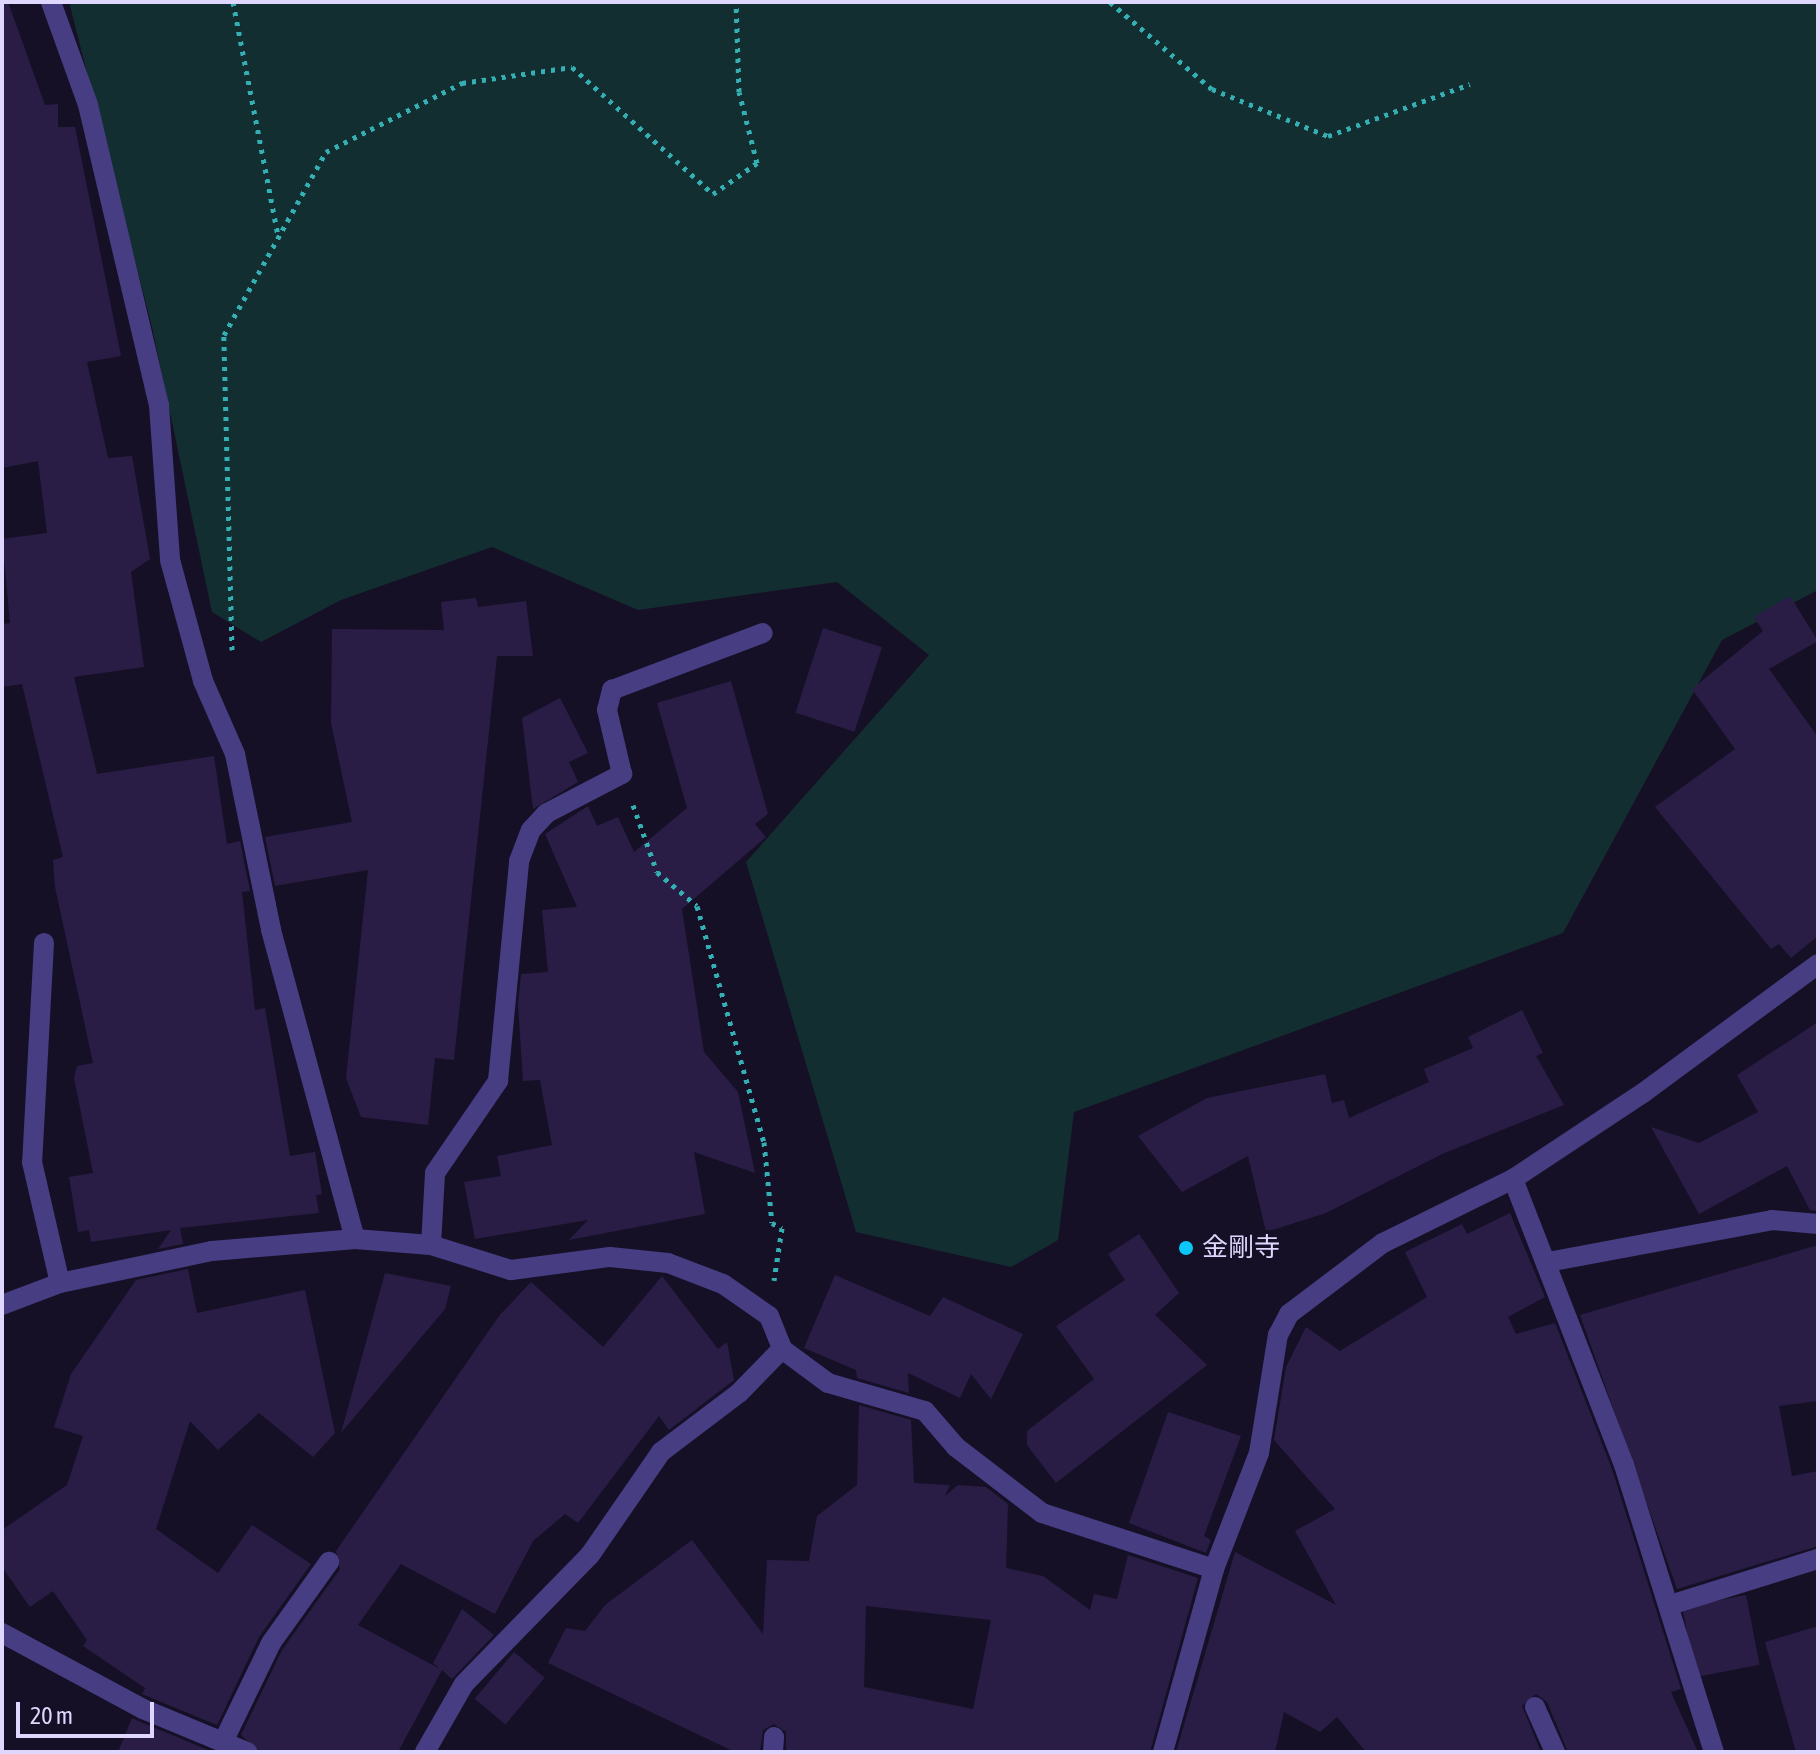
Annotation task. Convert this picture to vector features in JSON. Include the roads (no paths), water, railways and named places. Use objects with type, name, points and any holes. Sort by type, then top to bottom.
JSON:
[{"type":"street","points":[[51,2],[88,105],[159,405],[170,560],[203,681],[235,754],[271,930],[355,1239]]},
{"type":"street","points":[[431,1245],[435,1173],[498,1081],[519,861],[531,830],[547,813],[622,774],[607,710],[612,690],[763,633]]},
{"type":"street","points":[[44,943],[32,1162],[60,1283]]},
{"type":"street","points":[[1163,1752],[1214,1569],[1259,1453],[1278,1335],[1289,1314],[1383,1243],[1513,1179],[1818,964]]},
{"type":"street","points":[[1513,1179],[1548,1262],[1670,1605],[1714,1752]]},
{"type":"street","points":[[1548,1262],[1772,1220],[1818,1224]]},
{"type":"street","points":[[2,1305],[60,1283],[212,1251],[355,1239],[431,1245],[511,1270],[610,1257],[668,1263],[723,1284],[769,1316],[782,1349],[828,1383],[925,1411],[956,1447],[1042,1513],[1214,1569]]},
{"type":"street","points":[[425,1752],[464,1684],[590,1555],[661,1452],[739,1393],[782,1349]]},
{"type":"street","points":[[1670,1605],[1818,1559]]},
{"type":"street","points":[[223,1742],[271,1643],[329,1562]]},
{"type":"street","points":[[2,1633],[143,1709],[247,1752]]},
{"type":"street","points":[[1535,1707],[1555,1752]]},
{"type":"place","name":"金剛寺","points":[[1186,1248]]}]
